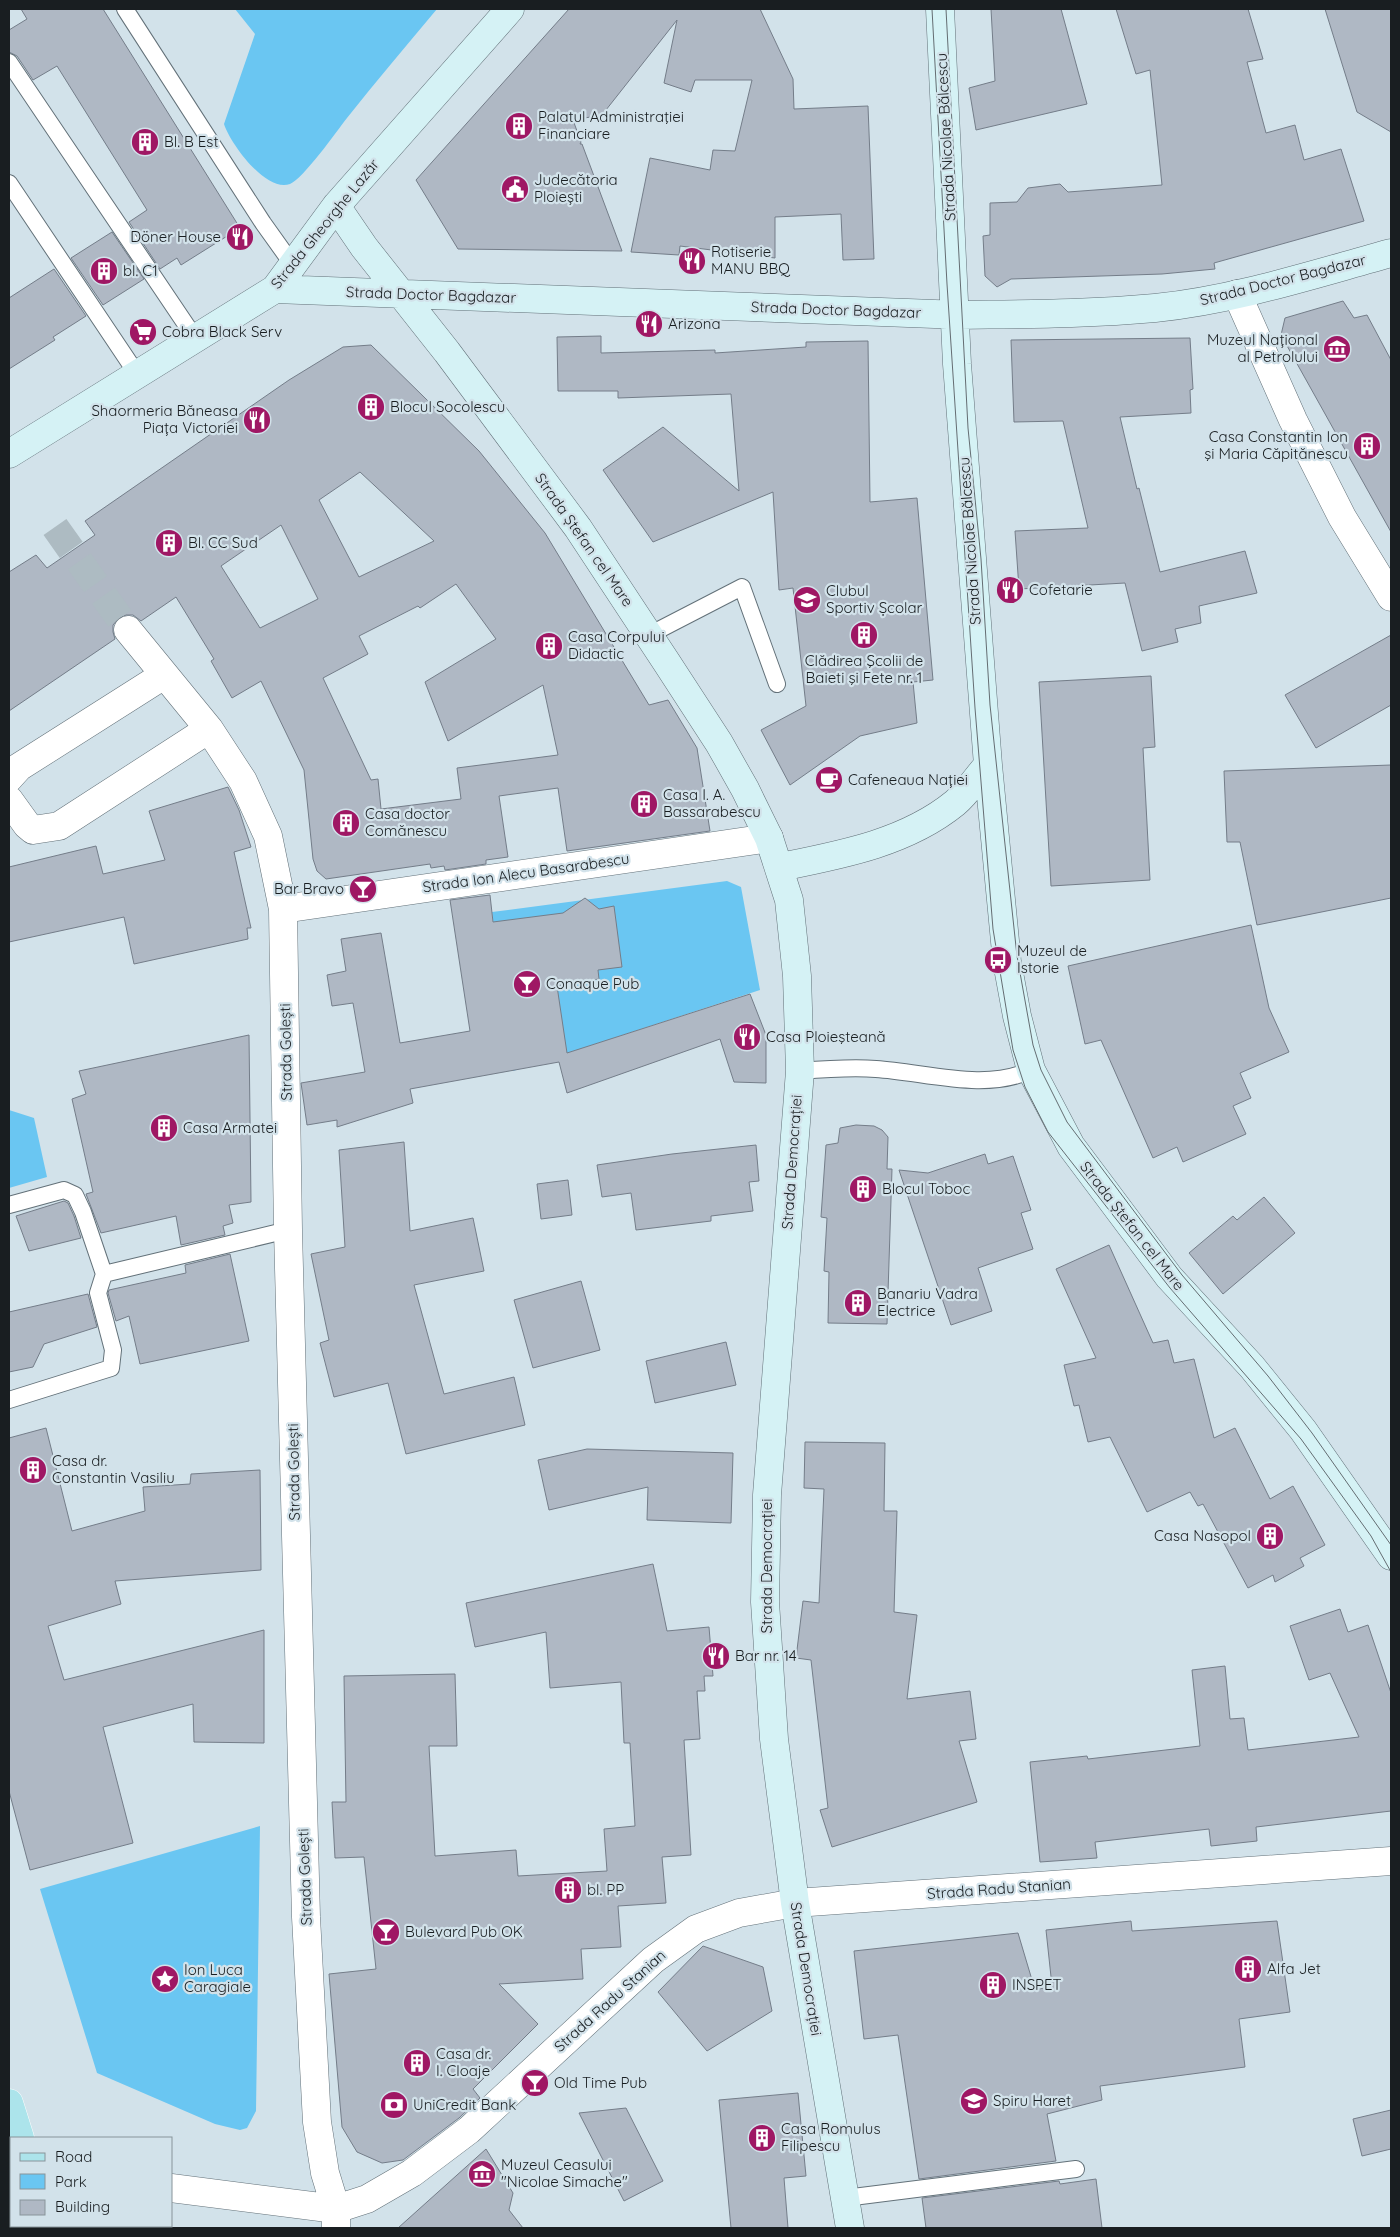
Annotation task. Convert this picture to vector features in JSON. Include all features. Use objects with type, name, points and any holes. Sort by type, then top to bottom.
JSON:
[{"type":"main road","name":"Strada Gheorghe Lazăr","points":[[14,447],[274,289],[336,206],[510,9]]},
{"type":"main road","name":"Strada Nicolae Bălcescu","points":[[940,9],[955,315],[988,765],[1007,962],[1017,1016],[1031,1070]]},
{"type":"main road","name":"Strada Ștefan cel Mare","points":[[336,206],[364,247],[522,451],[578,528],[649,635],[719,743],[745,789],[769,838],[780,867],[789,900]]},
{"type":"main road","name":"Strada Doctor Bagdazar","points":[[274,289],[955,315],[1064,314],[1156,308],[1237,294],[1391,253]]},
{"type":"main road","points":[[780,867],[874,845],[920,827],[956,802],[988,765]]},
{"type":"main road","name":"Strada Democrației","points":[[789,900],[797,976],[800,1071],[767,1495],[766,1602],[774,1738],[795,1903],[850,2228]]},
{"type":"main road","name":"Strada Ștefan cel Mare","points":[[1031,1070],[1071,1146],[1169,1277],[1252,1367],[1303,1430],[1391,1556]]},
{"type":"main road","points":[[9,2103],[20,2137]]},
{"type":"street","points":[[1237,294],[1293,420],[1342,517],[1391,597]]},
{"type":"street","name":"Strada Golești","points":[[128,630],[209,730],[243,781],[268,836],[283,909],[288,1230],[305,1897],[312,2056],[317,2122],[326,2173],[341,2222]]},
{"type":"street","points":[[9,778],[19,767],[164,675]]},
{"type":"street","points":[[9,800],[27,826],[33,830],[59,826],[209,730]]},
{"type":"street","name":"Strada Ion Alecu Basarabescu","points":[[283,909],[769,838]]},
{"type":"street","name":"Strada Radu Stanian","points":[[172,2188],[341,2222],[366,2199],[412,2173],[469,2130],[653,1960],[696,1930],[739,1913],[795,1903],[1391,1861]]},
{"type":"lane","points":[[125,9],[263,223],[293,265]]},
{"type":"lane","points":[[9,62],[195,338]]},
{"type":"lane","points":[[9,183],[137,374]]},
{"type":"lane","points":[[649,635],[742,587],[778,684]]},
{"type":"lane","points":[[800,1071],[835,1068],[876,1069],[976,1080],[1021,1075],[1031,1070]]},
{"type":"lane","points":[[9,1205],[64,1190],[75,1196],[83,1212],[104,1274],[98,1293],[113,1350],[111,1368],[9,1400]]},
{"type":"lane","points":[[104,1274],[288,1230]]},
{"type":"lane","points":[[846,2198],[1076,2169]]},
{"type":"green space","points":[[235,9],[437,9],[369,90],[311,164],[296,180],[290,184],[281,185],[270,181],[250,165],[233,143],[224,124],[255,34]]},
{"type":"green space","points":[[727,881],[741,887],[760,990],[513,1071],[492,912]]},
{"type":"green space","points":[[9,1110],[34,1118],[47,1177],[9,1188]]},
{"type":"green space","points":[[260,1826],[256,2111],[247,2128],[240,2130],[215,2124],[97,2073],[40,1889]]},
{"type":"building","name":"Bl. B Est","points":[[21,9],[103,9],[240,228],[181,265],[177,258],[160,269],[129,222],[147,210],[57,66],[33,80],[17,56],[9,52],[9,30],[27,19]]},
{"type":"building","points":[[569,9],[760,9],[793,79],[794,109],[868,106],[874,259],[843,260],[841,214],[775,217],[775,258],[680,246],[679,255],[631,252],[650,158],[710,170],[713,150],[735,151],[752,80],[695,80],[691,92],[664,83],[677,20],[602,115],[573,120],[581,142],[580,144],[582,144],[622,251],[458,249],[416,180]]},
{"type":"building","points":[[991,9],[1061,9],[1087,104],[976,130],[969,88],[995,81]]},
{"type":"building","points":[[1116,9],[1248,9],[1263,59],[1247,62],[1266,133],[1295,125],[1304,160],[1341,149],[1364,221],[1214,263],[1215,269],[1162,274],[1011,279],[997,287],[985,276],[983,236],[990,235],[990,203],[1017,202],[1028,188],[1060,184],[1068,192],[1162,185],[1150,70],[1136,74]]},
{"type":"building","points":[[1325,9],[1391,9],[1391,132],[1357,112]]},
{"type":"building","points":[[112,232],[144,279],[103,305],[71,258]]},
{"type":"building","points":[[54,269],[86,316],[53,337],[55,340],[9,369],[9,298]]},
{"type":"building","name":"Casa Constantin Ion şi Maria Căpitănescu","points":[[1343,301],[1354,318],[1367,315],[1391,360],[1391,532],[1281,335],[1285,318]]},
{"type":"building","points":[[601,336],[601,353],[715,350],[715,353],[806,347],[806,342],[868,341],[870,502],[917,498],[933,680],[913,682],[917,723],[860,736],[790,785],[761,730],[806,706],[793,588],[779,590],[773,492],[653,542],[603,470],[663,427],[739,491],[731,394],[618,398],[618,391],[558,391],[557,337]]},
{"type":"building","points":[[1190,338],[1193,389],[1190,390],[1191,413],[1120,417],[1137,489],[1139,488],[1160,572],[1245,551],[1257,593],[1199,606],[1201,623],[1175,629],[1178,642],[1142,651],[1125,583],[1019,589],[1015,531],[1088,528],[1063,421],[1014,422],[1011,340]]},
{"type":"building","points":[[371,345],[479,451],[545,533],[649,705],[668,700],[697,748],[710,831],[567,851],[558,788],[499,796],[508,857],[486,860],[486,864],[445,870],[444,866],[431,868],[430,864],[326,879],[317,871],[313,859],[304,770],[261,681],[232,698],[211,661],[214,659],[176,597],[141,621],[133,615],[119,618],[113,625],[115,639],[9,711],[9,572],[36,555],[47,568],[95,535],[85,521],[289,380],[343,347]],"holes":[[[360,472],[434,541],[359,577],[319,500]],[[281,525],[318,599],[260,628],[221,566]],[[456,584],[496,639],[425,682],[448,741],[543,685],[558,755],[457,768],[461,799],[381,809],[378,779],[371,780],[323,678],[368,654],[359,636],[418,606],[420,608]]]},
{"type":"building","points":[[1391,635],[1391,705],[1316,748],[1285,695]]},
{"type":"building","points":[[1151,676],[1155,747],[1143,748],[1150,880],[1051,886],[1039,682]]},
{"type":"building","points":[[1391,765],[1391,898],[1257,925],[1240,842],[1227,842],[1224,771]]},
{"type":"building","points":[[228,787],[239,810],[251,847],[234,852],[251,928],[247,928],[248,939],[134,964],[124,917],[9,942],[9,867],[96,846],[103,874],[165,860],[149,811]]},
{"type":"building","points":[[490,895],[493,922],[563,913],[585,898],[599,909],[614,906],[622,967],[598,970],[599,979],[557,986],[567,1053],[750,994],[766,1035],[766,1083],[734,1082],[720,1039],[567,1093],[559,1062],[410,1089],[413,1103],[337,1127],[337,1120],[307,1125],[301,1083],[365,1072],[353,1003],[332,1006],[327,975],[346,971],[341,939],[381,933],[400,1043],[470,1031],[450,900]]},
{"type":"building","points":[[1251,925],[1269,1008],[1289,1052],[1240,1073],[1251,1098],[1233,1106],[1246,1134],[1183,1162],[1177,1147],[1153,1158],[1101,1040],[1085,1044],[1068,966]]},
{"type":"building","name":"Casa Armatei","points":[[249,1035],[251,1202],[229,1205],[233,1223],[223,1226],[225,1235],[181,1245],[176,1216],[101,1233],[86,1194],[93,1192],[72,1099],[86,1094],[79,1071]]},
{"type":"building","name":"Blocul Toboc","points":[[856,1125],[874,1126],[882,1130],[888,1137],[887,1169],[892,1169],[887,1324],[828,1323],[829,1272],[824,1271],[827,1218],[821,1217],[826,1145],[838,1143],[840,1128]]},
{"type":"building","points":[[404,1142],[410,1231],[473,1218],[484,1271],[414,1285],[444,1394],[514,1377],[525,1425],[406,1454],[388,1383],[334,1397],[320,1343],[329,1340],[311,1254],[345,1247],[339,1150]]},
{"type":"building","points":[[756,1145],[759,1181],[749,1182],[753,1211],[711,1216],[711,1221],[636,1230],[631,1193],[602,1197],[597,1165],[672,1154]]},
{"type":"building","points":[[985,1154],[988,1164],[1013,1156],[1031,1210],[1021,1213],[1033,1249],[978,1268],[992,1311],[951,1325],[899,1170],[928,1173]]},
{"type":"building","points":[[568,1180],[572,1215],[541,1219],[537,1184]]},
{"type":"building","points":[[1264,1197],[1295,1233],[1223,1294],[1189,1253],[1233,1216],[1237,1220]]},
{"type":"building","points":[[64,1201],[68,1203],[74,1216],[81,1238],[29,1251],[16,1216]]},
{"type":"building","points":[[1109,1245],[1153,1343],[1168,1340],[1174,1363],[1194,1359],[1214,1438],[1235,1428],[1270,1499],[1293,1486],[1325,1545],[1300,1558],[1304,1566],[1275,1582],[1273,1575],[1248,1588],[1203,1504],[1198,1506],[1190,1492],[1147,1512],[1110,1437],[1088,1442],[1079,1405],[1074,1406],[1064,1365],[1096,1358],[1056,1269]]},
{"type":"building","points":[[230,1254],[249,1341],[140,1364],[129,1316],[116,1321],[108,1293],[109,1290],[186,1273],[185,1265]]},
{"type":"building","points":[[581,1281],[600,1350],[533,1368],[514,1300]]},
{"type":"building","points":[[88,1294],[97,1327],[44,1344],[33,1367],[9,1372],[9,1312]]},
{"type":"building","points":[[726,1342],[736,1385],[655,1403],[646,1361]]},
{"type":"building","points":[[46,1428],[72,1531],[145,1511],[143,1487],[190,1484],[191,1474],[260,1470],[261,1570],[115,1581],[121,1604],[48,1626],[64,1680],[264,1630],[264,1743],[194,1742],[193,1704],[103,1727],[133,1843],[30,1870],[9,1791],[9,1438]]},
{"type":"building","points":[[805,1442],[885,1443],[884,1511],[897,1511],[894,1612],[917,1615],[907,1699],[970,1691],[976,1739],[959,1741],[977,1802],[832,1847],[820,1810],[828,1808],[811,1660],[796,1658],[803,1601],[819,1603],[824,1489],[804,1488]]},
{"type":"building","points":[[587,1449],[733,1453],[731,1523],[647,1520],[648,1487],[549,1510],[538,1460]]},
{"type":"building","points":[[653,1564],[667,1631],[709,1627],[713,1676],[704,1676],[705,1691],[697,1691],[700,1739],[684,1740],[691,1855],[662,1857],[666,1903],[618,1906],[621,1947],[581,1949],[583,1979],[499,1984],[538,2024],[473,2089],[480,2098],[459,2118],[403,2160],[382,2163],[357,2152],[342,2127],[329,1974],[376,1969],[364,1857],[335,1858],[332,1802],[346,1802],[344,1676],[455,1674],[457,1746],[429,1746],[435,1856],[516,1850],[518,1876],[607,1871],[604,1829],[635,1826],[630,1743],[624,1743],[621,1682],[550,1688],[546,1632],[475,1647],[466,1603]]},
{"type":"building","points":[[1340,1609],[1348,1632],[1368,1625],[1391,1693],[1391,1811],[1256,1827],[1257,1841],[1211,1846],[1209,1829],[1095,1842],[1097,1858],[1040,1862],[1030,1762],[1087,1756],[1088,1759],[1200,1746],[1192,1670],[1225,1666],[1230,1719],[1244,1718],[1248,1750],[1359,1737],[1330,1673],[1309,1680],[1290,1626]]},
{"type":"building","points":[[1131,1921],[1132,1931],[1277,1921],[1290,2012],[1239,2019],[1245,2067],[1100,2086],[1102,2100],[1047,2114],[1056,2161],[919,2179],[898,2035],[864,2039],[854,1951],[1018,1933],[1035,1990],[1052,1986],[1046,1930]]},
{"type":"building","points":[[703,1946],[763,1967],[772,2011],[707,2051],[658,1992]]},
{"type":"building","name":"Casa Romulus Filipescu","points":[[798,2093],[806,2176],[784,2178],[788,2228],[731,2228],[719,2100]]},
{"type":"building","points":[[626,2108],[663,2181],[624,2201],[579,2113]]},
{"type":"building","points":[[1391,2110],[1391,2149],[1362,2156],[1353,2119]]},
{"type":"building","name":"Muzeul Ceasului \"Nicolae Simache\"","points":[[486,2149],[513,2193],[509,2210],[523,2228],[398,2228]]},
{"type":"building","points":[[1096,2179],[1102,2228],[926,2228],[922,2198],[1059,2181],[1060,2184]]},
{"type":"tunnel","points":[[55,527],[128,630]]},
{"type":"tram line","points":[[932,9],[947,284],[975,708],[993,929],[1013,1050],[1025,1087],[1048,1132],[1170,1288],[1301,1439],[1371,1536],[1391,1572]]},
{"type":"tram line","points":[[946,9],[968,428],[981,559],[990,705],[1017,956],[1033,1045],[1041,1070],[1067,1122],[1182,1275],[1268,1376],[1312,1433],[1391,1545]]},
{"type":"place","name":"Palatul Administraţiei Financiare","points":[[519,126]]},
{"type":"place","name":"Bl. B Est","points":[[145,142]]},
{"type":"place","name":"Judecătoria Ploiești","points":[[515,189]]},
{"type":"place","name":"Döner House","points":[[240,237]]},
{"type":"place","name":"Rotiserie MANU BBQ","points":[[692,261]]},
{"type":"place","name":"bl. C1","points":[[104,271]]},
{"type":"place","name":"Arizona","points":[[649,324]]},
{"type":"place","name":"Cobra Black Serv","points":[[143,332]]},
{"type":"place","name":"Muzeul Național al Petrolului","points":[[1337,349]]},
{"type":"place","name":"Blocul Socolescu","points":[[371,407]]},
{"type":"place","name":"Shaormeria Băneasa Piața Victoriei","points":[[257,420]]},
{"type":"place","name":"Casa Constantin Ion şi Maria Căpitănescu","points":[[1367,446]]},
{"type":"place","name":"Bl. CC Sud","points":[[169,543]]},
{"type":"place","name":"Cofetarie","points":[[1010,590]]},
{"type":"place","name":"Clubul Sportiv Școlar","points":[[807,600]]},
{"type":"place","name":"Clădirea Şcolii de Baieti şi Fete nr. 1","points":[[864,635]]},
{"type":"place","name":"Casa Corpului Didactic","points":[[549,646]]},
{"type":"place","name":"Cafeneaua Nației","points":[[829,780]]},
{"type":"place","name":"Casa I. A. Bassarabescu","points":[[644,804]]},
{"type":"place","name":"Casa doctor Comănescu","points":[[346,823]]},
{"type":"place","name":"Bar Bravo","points":[[363,889]]},
{"type":"place","name":"Muzeul de Istorie","points":[[998,960]]},
{"type":"place","name":"Conaque Pub","points":[[527,984]]},
{"type":"place","name":"Casa Ploieşteană","points":[[747,1037]]},
{"type":"place","name":"Casa Armatei","points":[[164,1128]]},
{"type":"place","name":"Blocul Toboc","points":[[863,1189]]},
{"type":"place","name":"Banariu Vadra Electrice","points":[[858,1303]]},
{"type":"place","name":"Casa dr. Constantin Vasiliu","points":[[33,1470]]},
{"type":"place","name":"Casa Nasopol","points":[[1270,1536]]},
{"type":"place","name":"Bar nr. 14","points":[[716,1656]]},
{"type":"place","name":"bl. PP","points":[[568,1890]]},
{"type":"place","name":"Bulevard Pub OK","points":[[386,1932]]},
{"type":"place","name":"Alfa Jet","points":[[1248,1969]]},
{"type":"place","name":"Ion Luca Caragiale","points":[[165,1979]]},
{"type":"place","name":"INSPET","points":[[993,1985]]},
{"type":"place","name":"Casa dr. I. Cloaje","points":[[417,2063]]},
{"type":"place","name":"Old Time Pub","points":[[535,2083]]},
{"type":"place","name":"Spiru Haret","points":[[974,2101]]},
{"type":"place","name":"UniCredit Bank","points":[[394,2105]]},
{"type":"place","name":"Casa Romulus Filipescu","points":[[762,2138]]},
{"type":"place","name":"Muzeul Ceasului \"Nicolae Simache\"","points":[[482,2174]]}]
